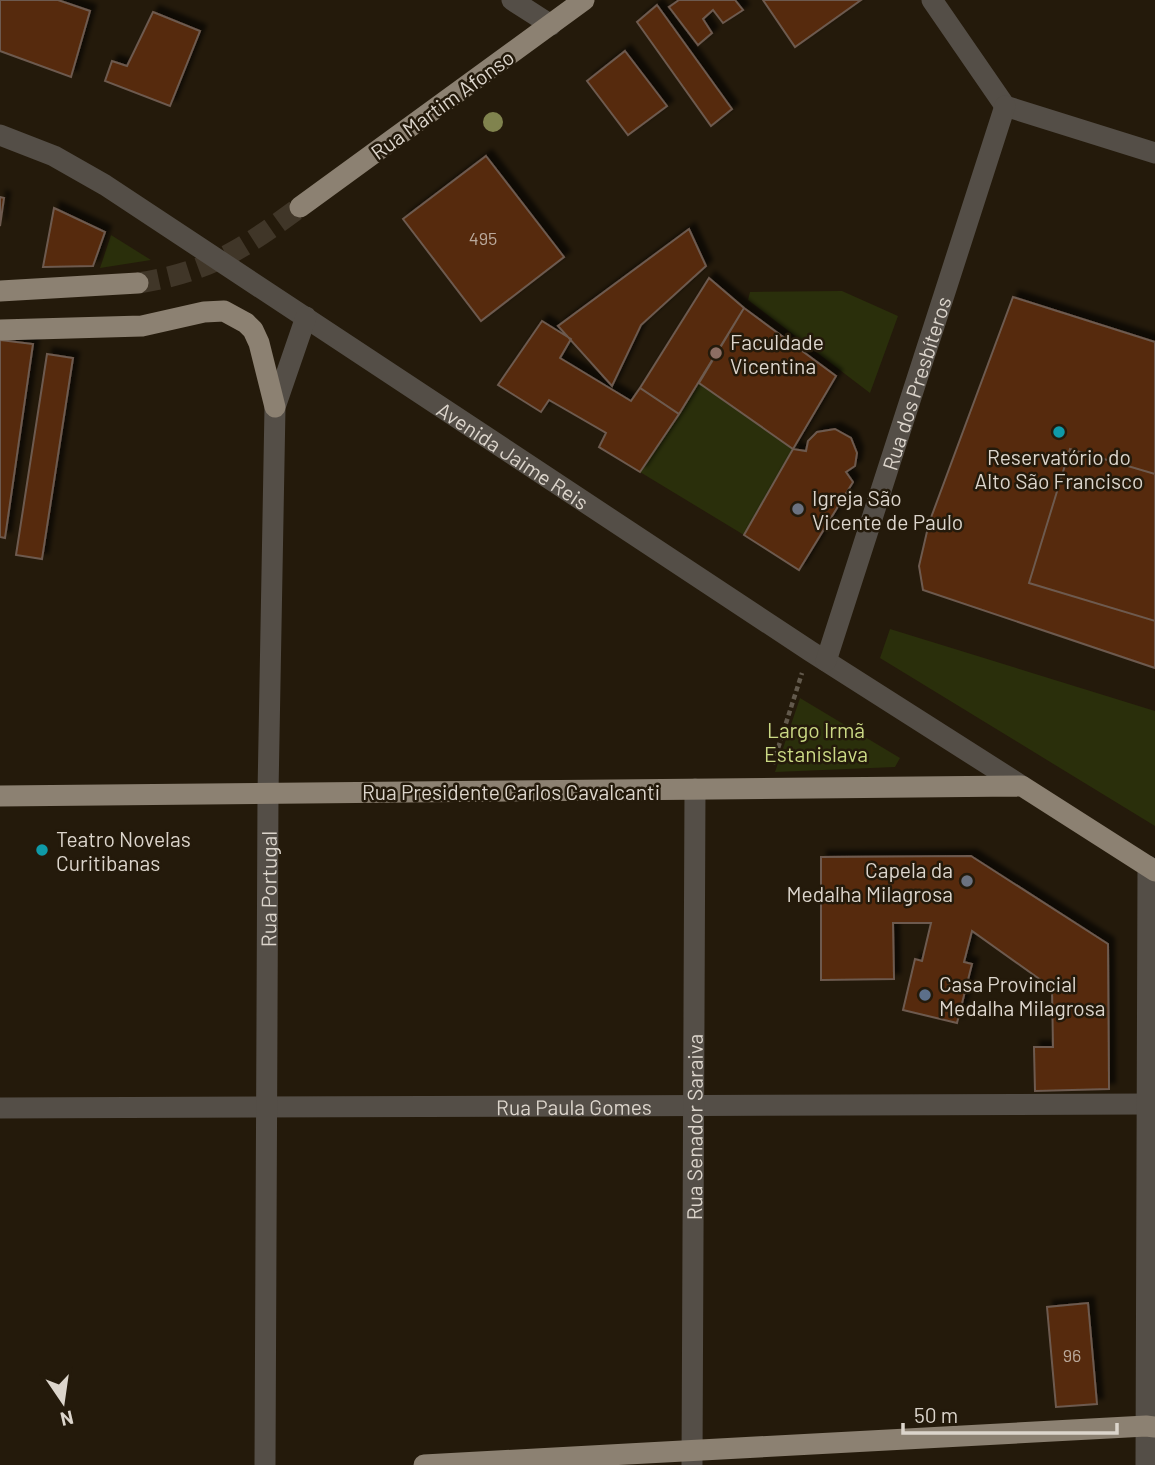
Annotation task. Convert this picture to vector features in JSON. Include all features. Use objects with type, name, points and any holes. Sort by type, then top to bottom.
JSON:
[{"type":"main road","name":"Rua Martim Afonso","points":[[300,207],[584,0]]},
{"type":"main road","points":[[0,290],[138,284]]},
{"type":"main road","points":[[0,330],[142,326],[204,312],[224,311],[253,330],[259,343],[275,407]]},
{"type":"main road","points":[[1022,786],[1152,868]]},
{"type":"main road","name":"Rua Presidente Carlos Cavalcanti","points":[[0,796],[1022,786]]},
{"type":"main road","points":[[424,1465],[692,1458],[1152,1426]]},
{"type":"street","points":[[512,0],[551,25]]},
{"type":"street","points":[[932,0],[1005,106],[1155,153]]},
{"type":"street","name":"Rua dos Presbíteros","points":[[818,656],[1005,106]]},
{"type":"street","name":"Avenida Jaime Reis","points":[[0,135],[54,156],[96,179],[818,656],[1022,786]]},
{"type":"street","name":"Rua Portugal","points":[[265,1465],[268,793],[275,407],[306,317]]},
{"type":"street","name":"Rua Senador Saraiva","points":[[692,1458],[695,789]]},
{"type":"street","points":[[1146,1465],[1152,1426],[1147,1104],[1152,868]]},
{"type":"street","name":"Rua Paula Gomes","points":[[0,1108],[1147,1104]]},
{"type":"path","points":[[765,789],[818,656]]},
{"type":"green space","points":[[111,235],[151,260],[100,268]]},
{"type":"green space","points":[[842,291],[898,316],[870,393],[748,300],[750,292]]},
{"type":"green space","points":[[699,383],[793,449],[744,535],[640,472]]},
{"type":"green space","points":[[890,629],[1155,711],[1155,826],[880,658]]},
{"type":"green space","name":"Largo Irmã Estanislava","points":[[800,698],[900,758],[895,767],[775,772]]},
{"type":"building","points":[[0,0],[58,0],[90,11],[71,77],[0,51]]},
{"type":"building","points":[[679,0],[735,0],[743,10],[723,23],[713,10],[703,19],[712,33],[698,45],[669,7]]},
{"type":"building","points":[[763,0],[861,0],[795,47]]},
{"type":"building","points":[[657,5],[732,109],[711,126],[637,22]]},
{"type":"building","points":[[153,12],[200,31],[170,106],[105,81],[112,61],[127,66]]},
{"type":"building","points":[[625,51],[667,106],[628,135],[587,81]]},
{"type":"building","points":[[486,156],[564,257],[481,321],[403,219]]},
{"type":"building","points":[[0,197],[4,198],[0,226]]},
{"type":"building","points":[[54,208],[105,232],[93,266],[43,267]]},
{"type":"building","points":[[689,229],[706,266],[641,325],[612,386],[558,326]]},
{"type":"building","points":[[709,278],[744,308],[679,414],[640,388]]},
{"type":"building","name":"Reservatório do Alto São Francisco","points":[[1013,297],[1155,342],[1155,668],[923,590],[919,566],[929,523]]},
{"type":"building","points":[[744,308],[836,376],[793,449],[699,383]]},
{"type":"building","points":[[542,321],[571,339],[560,358],[631,401],[640,388],[679,414],[640,472],[599,447],[606,433],[549,400],[541,412],[498,385]]},
{"type":"building","points":[[0,340],[33,344],[5,538],[0,537]]},
{"type":"building","points":[[47,354],[73,358],[42,559],[16,555]]},
{"type":"building","name":"Igreja São Vicente de Paulo","points":[[835,429],[851,438],[857,453],[855,466],[846,472],[853,482],[799,570],[744,535],[793,449],[806,451],[808,441],[817,432]]},
{"type":"building","points":[[1070,449],[1155,474],[1155,621],[1029,583]]},
{"type":"building","points":[[971,856],[1108,944],[1109,1089],[1035,1091],[1034,1047],[1053,1047],[1052,988],[972,931],[964,962],[972,964],[957,1023],[903,1010],[915,959],[922,961],[931,923],[893,923],[894,979],[821,980],[821,857]]},
{"type":"building","points":[[1088,1303],[1097,1404],[1056,1407],[1047,1307]]},
{"type":"tunnel","points":[[138,283],[185,272],[224,257],[300,207]]},
{"type":"place","name":"Faculdade Vicentina","points":[[716,353]]},
{"type":"place","name":"Reservatório do Alto São Francisco","points":[[1059,432]]},
{"type":"place","name":"Igreja São Vicente de Paulo","points":[[798,509]]},
{"type":"place","name":"Teatro Novelas Curitibanas","points":[[42,850]]},
{"type":"place","name":"Capela da Medalha Milagrosa","points":[[967,881]]},
{"type":"place","name":"Casa Provincial Medalha Milagrosa","points":[[925,995]]}]
